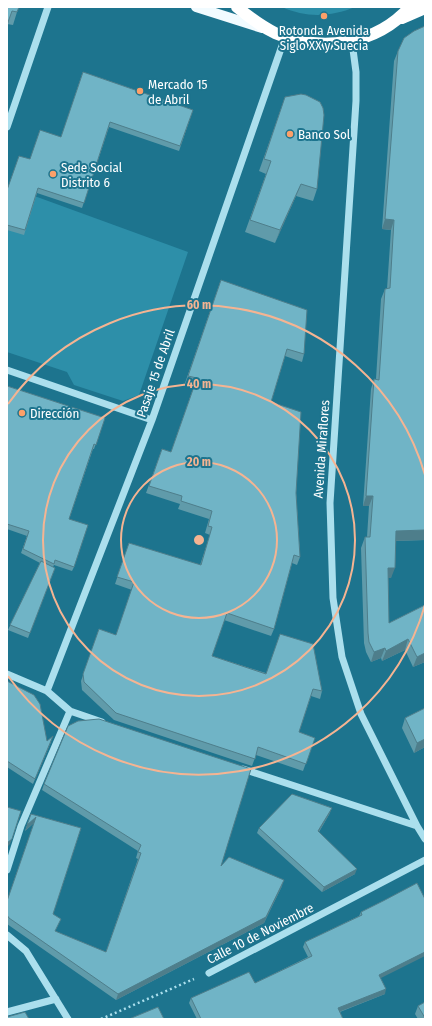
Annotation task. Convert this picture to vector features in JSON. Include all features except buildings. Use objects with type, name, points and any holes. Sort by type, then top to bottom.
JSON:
[{"type":"highway","points":[[237,7],[251,19],[279,34],[310,42],[332,44],[352,42],[374,34],[392,23],[425,8]]},
{"type":"highway","points":[[392,23],[410,7]]},
{"type":"main road","points":[[196,7],[279,34]]},
{"type":"street","points":[[7,127],[48,7]]},
{"type":"street","name":"Pasaje 15 de Abril","points":[[47,691],[152,420],[279,34]]},
{"type":"street","name":"Avenida Miraflores","points":[[352,42],[356,72],[356,101],[330,502],[333,598],[342,657],[361,714],[425,839]]},
{"type":"street","points":[[7,370],[152,420]]},
{"type":"street","points":[[7,674],[47,691],[70,711],[107,724]]},
{"type":"street","points":[[7,870],[21,826],[70,711]]},
{"type":"street","points":[[236,766],[417,826]]},
{"type":"street","name":"Calle 10 de Noviembre","points":[[209,973],[425,860]]},
{"type":"street","points":[[7,935],[26,951],[68,1019]]},
{"type":"street","points":[[7,1012],[56,999]]},
{"type":"path","name":"Calle 10 de Noviembre","points":[[101,1019],[209,973]]},
{"type":"shaded area","points":[[282,7],[355,7],[337,13],[318,15],[291,11]]},
{"type":"shaded area","points":[[7,186],[188,252],[139,395],[123,401],[74,385],[67,372],[7,352]]},
{"type":"place","name":"Rotonda Avenida Siglo XX y Suecia","points":[[324,16]]},
{"type":"place","name":"Mercado 15 de Abril","points":[[140,91]]},
{"type":"place","name":"Banco Sol","points":[[290,134]]},
{"type":"place","name":"Sede Social Distrito 6","points":[[53,174]]},
{"type":"place","name":"Dirección","points":[[22,413]]}]
